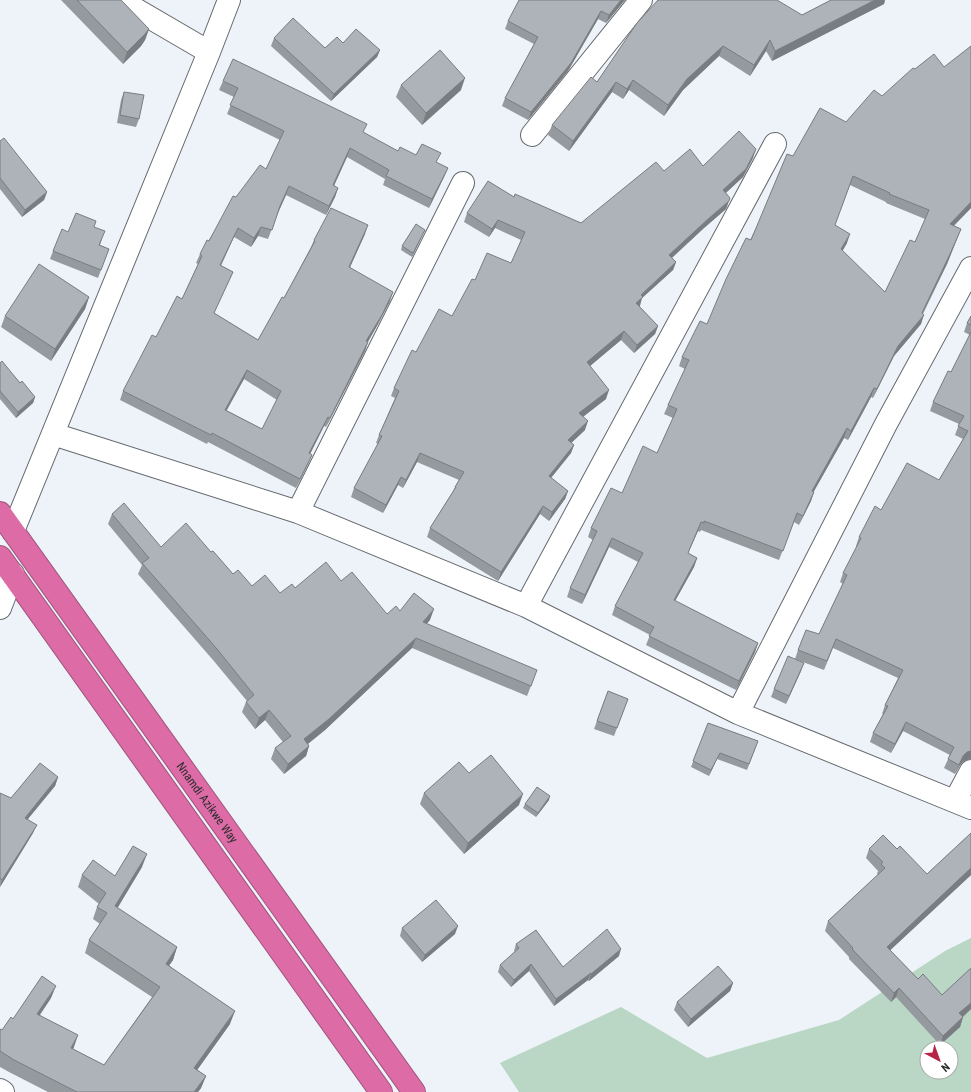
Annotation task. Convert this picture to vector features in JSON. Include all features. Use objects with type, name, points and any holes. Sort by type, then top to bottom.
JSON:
[{"type":"highway","name":"Nnamdi Azikwe Way","points":[[0,512],[414,1092]]},
{"type":"highway","points":[[0,557],[381,1092]]},
{"type":"street","points":[[125,0],[130,6],[209,52]]},
{"type":"street","points":[[13,531],[229,0]]},
{"type":"street","points":[[532,135],[641,0]]},
{"type":"street","points":[[526,606],[775,144]]},
{"type":"street","points":[[298,512],[463,184]]},
{"type":"street","points":[[738,713],[886,424],[971,268]]},
{"type":"street","points":[[53,434],[298,512],[526,606],[738,713],[963,804],[971,771]]},
{"type":"street","points":[[0,608],[13,574]]},
{"type":"green space","points":[[971,938],[971,1092],[519,1092],[500,1063],[621,1007],[707,1058],[839,1020],[945,951]]},
{"type":"building","points":[[77,0],[121,0],[149,29],[127,52]]},
{"type":"building","points":[[519,0],[621,0],[609,15],[601,11],[571,63],[531,112],[505,98],[538,37],[508,21]]},
{"type":"building","points":[[658,0],[777,0],[802,15],[831,0],[875,0],[775,51],[770,40],[754,65],[723,46],[687,79],[668,105],[633,80],[627,89],[616,82],[573,141],[552,125],[591,77],[597,82],[637,23]]},
{"type":"building","points":[[293,18],[325,48],[337,37],[343,43],[356,29],[380,50],[334,94],[274,38]]},
{"type":"building","points":[[971,46],[971,202],[950,224],[961,229],[922,313],[924,315],[898,346],[877,389],[874,388],[851,431],[847,428],[812,491],[814,492],[803,516],[797,513],[783,551],[704,521],[704,523],[701,522],[688,553],[697,558],[674,600],[758,643],[739,681],[649,636],[654,627],[615,606],[643,553],[612,538],[585,595],[570,588],[597,531],[591,528],[611,488],[622,493],[643,446],[657,453],[677,409],[668,405],[689,360],[682,357],[700,321],[707,324],[726,279],[746,238],[751,240],[787,154],[793,156],[820,108],[846,122],[874,90],[882,96],[913,68],[915,69],[934,54],[944,67]],"holes":[[[853,176],[890,193],[889,194],[929,210],[915,242],[910,240],[885,292],[841,249],[850,234],[835,225]]]},
{"type":"building","points":[[440,50],[465,78],[426,113],[401,85]]},
{"type":"building","points":[[233,59],[367,124],[363,132],[398,151],[400,147],[416,155],[422,144],[441,153],[436,162],[448,168],[432,199],[386,176],[389,170],[350,148],[333,185],[338,188],[329,206],[289,186],[272,230],[261,227],[254,238],[238,228],[220,265],[233,272],[214,313],[258,340],[282,297],[284,298],[331,208],[368,225],[349,267],[393,292],[382,315],[366,341],[368,342],[330,418],[328,417],[309,453],[312,455],[300,479],[212,433],[211,435],[123,391],[152,335],[156,337],[177,296],[182,299],[202,256],[200,254],[207,240],[209,241],[233,196],[236,197],[260,165],[266,169],[284,131],[230,105],[238,88],[223,81]],"holes":[[[247,370],[281,391],[262,429],[225,410]]]},
{"type":"building","points":[[124,92],[144,95],[139,119],[120,115]]},
{"type":"building","points":[[739,131],[756,149],[746,169],[723,190],[730,198],[729,201],[669,255],[676,262],[641,295],[643,297],[636,303],[658,326],[637,345],[624,331],[587,362],[609,390],[579,413],[588,421],[568,440],[574,445],[549,476],[568,491],[552,512],[543,506],[501,572],[430,528],[464,472],[420,453],[406,480],[401,477],[386,505],[354,488],[382,436],[379,435],[399,391],[394,388],[412,350],[416,352],[439,309],[452,316],[472,279],[475,280],[487,253],[511,263],[525,232],[498,220],[492,229],[467,213],[488,181],[514,197],[515,194],[581,223],[656,162],[664,171],[690,149],[703,166]]},
{"type":"building","points":[[4,138],[47,192],[25,210],[0,178],[0,141]]},
{"type":"building","points":[[76,213],[96,221],[94,227],[105,231],[99,245],[109,249],[101,270],[53,251],[62,229],[68,232]]},
{"type":"building","points":[[416,224],[425,230],[413,253],[402,246]]},
{"type":"building","points":[[39,264],[89,297],[55,349],[5,316]]},
{"type":"building","points":[[971,316],[971,325],[967,323]]},
{"type":"building","points":[[971,332],[971,751],[967,752],[963,756],[959,765],[948,759],[954,747],[906,722],[895,744],[873,733],[888,706],[885,705],[903,670],[836,639],[827,661],[798,650],[806,630],[819,634],[847,575],[843,573],[861,538],[859,537],[875,506],[881,510],[907,463],[939,480],[968,431],[958,426],[964,416],[933,402],[948,371],[951,372]]},
{"type":"building","points":[[2,361],[20,383],[22,381],[35,397],[18,412],[0,391],[0,363]]},
{"type":"building","points":[[124,503],[161,547],[186,523],[211,552],[213,551],[233,574],[238,570],[252,586],[265,575],[280,593],[292,584],[295,588],[326,562],[341,581],[352,572],[387,614],[396,606],[400,611],[414,593],[434,609],[423,622],[537,670],[531,686],[416,638],[329,719],[304,739],[309,746],[288,764],[275,748],[291,736],[269,710],[259,718],[246,702],[254,695],[217,649],[142,563],[149,558],[112,514]]},
{"type":"building","points":[[788,656],[804,663],[789,696],[774,689]]},
{"type":"building","points":[[608,691],[628,699],[617,728],[597,721]]},
{"type":"building","points":[[708,723],[758,741],[749,764],[720,753],[711,770],[693,761]]},
{"type":"building","points":[[491,755],[523,794],[468,843],[424,793],[459,762],[469,773]]},
{"type":"building","points":[[40,763],[58,777],[25,818],[37,825],[2,880],[0,878],[0,793],[11,798]]},
{"type":"building","points":[[537,787],[550,796],[538,813],[525,804]]},
{"type":"building","points":[[971,833],[971,868],[887,947],[918,979],[923,974],[942,995],[971,968],[971,1003],[959,1013],[963,1017],[943,1036],[899,988],[894,993],[852,949],[853,948],[828,921],[885,868],[881,864],[883,862],[869,849],[883,835],[897,849],[900,846],[927,874]]},
{"type":"building","points":[[133,846],[147,854],[115,906],[177,947],[166,964],[235,1011],[194,1068],[206,1076],[194,1092],[77,1092],[14,1060],[0,1051],[0,1029],[2,1030],[11,1017],[13,1019],[42,976],[56,986],[37,1014],[78,1035],[71,1048],[104,1065],[160,987],[89,940],[107,913],[97,907],[106,893],[82,875],[93,860],[115,876]]},
{"type":"building","points":[[436,900],[458,926],[425,955],[402,928]]},
{"type":"building","points":[[607,929],[621,949],[591,974],[556,999],[531,964],[514,980],[500,965],[519,948],[516,944],[536,930],[563,967]]},
{"type":"building","points":[[718,966],[733,983],[691,1019],[677,1002]]}]
